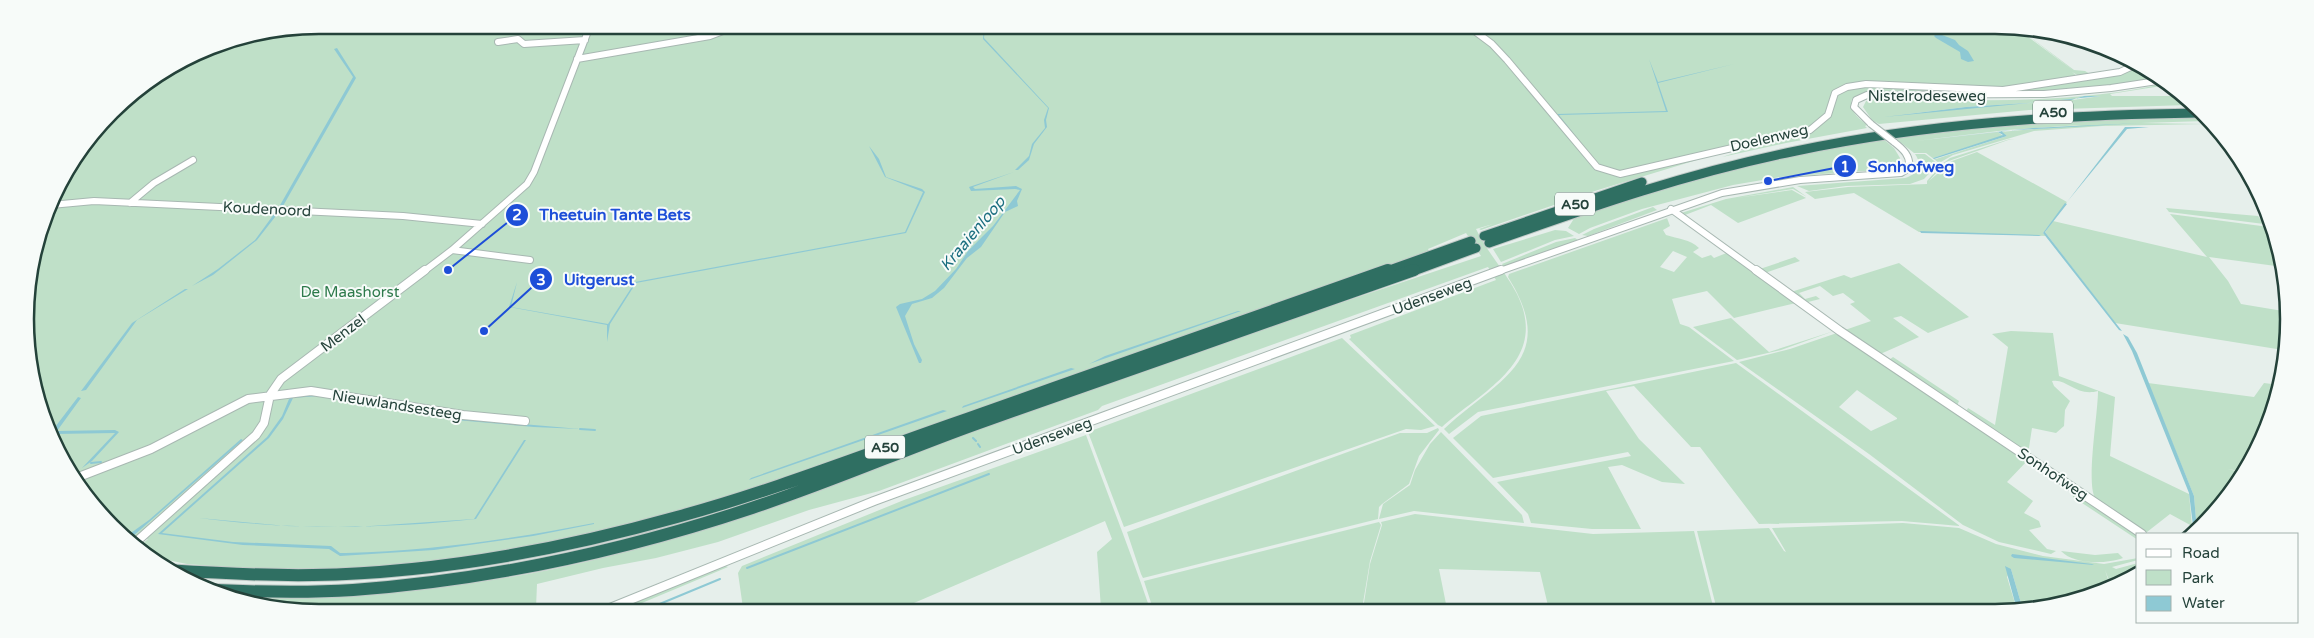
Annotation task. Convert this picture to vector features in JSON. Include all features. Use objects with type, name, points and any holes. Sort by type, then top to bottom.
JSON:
[{"type":"highway","name":"A50","points":[[230,590],[332,590],[442,580],[553,562],[635,543],[752,508],[974,425],[1652,179],[1726,159],[1812,140],[1915,125],[2002,116],[2094,110],[2187,108]]},
{"type":"highway","name":"A50","points":[[186,571],[244,575],[340,574],[456,564],[507,556],[630,530],[684,517],[750,495],[1480,242],[1689,176],[1839,142],[2020,120],[2193,113]]},
{"type":"street","name":"Menzel","points":[[139,540],[256,435],[264,423],[270,395],[285,375],[452,250],[530,179],[587,34]]},
{"type":"street","points":[[577,59],[715,34]]},
{"type":"street","name":"Doelenweg","points":[[1478,34],[1497,49],[1598,167],[1608,172],[1620,174],[1810,130],[1828,115],[1835,93],[1847,87],[1866,84],[2003,90],[2120,72],[2130,68]]},
{"type":"street","points":[[498,42],[518,39],[524,44],[562,40],[585,40]]},
{"type":"street","name":"Nistelrodeseweg","points":[[1497,272],[1670,208],[1699,200],[1770,184],[1901,173],[1909,168],[1910,160],[1905,152],[1854,107],[1856,100],[1866,95],[1975,96],[2044,94],[2111,88],[2152,81]]},
{"type":"street","points":[[130,203],[154,183],[193,160]]},
{"type":"street","name":"Koudenoord","points":[[58,203],[86,201],[130,203],[416,217],[482,224]]},
{"type":"street","name":"Sonhofweg","points":[[1670,208],[1840,331],[2141,533]]},
{"type":"street","points":[[452,250],[530,260]]},
{"type":"street","name":"Udenseweg","points":[[620,604],[874,501],[1497,272]]},
{"type":"street","name":"Nieuwlandsesteeg","points":[[81,476],[151,449],[240,402],[270,395],[311,392],[463,415],[525,421]]},
{"type":"green space","name":"De Maashorst","points":[[300,34],[2014,34],[2026,35],[2074,71],[2028,36],[2074,70],[2085,71],[2090,74],[2079,76],[2072,72],[2081,79],[2130,68],[2150,80],[2050,92],[1864,93],[1852,99],[1851,103],[1853,111],[1867,125],[1865,126],[1867,128],[1722,157],[1747,149],[1710,156],[1598,190],[1481,230],[1479,229],[1493,224],[1476,229],[1517,294],[1525,317],[1525,338],[1519,356],[1507,372],[1442,427],[1349,339],[1351,338],[1350,335],[1496,280],[1488,267],[1102,406],[1098,410],[879,491],[809,510],[718,542],[656,558],[603,568],[537,584],[536,604],[300,604],[258,598],[357,594],[476,582],[554,569],[654,544],[801,495],[1170,360],[1305,313],[1481,256],[1466,233],[1428,249],[1429,251],[825,464],[730,496],[606,531],[522,548],[426,562],[355,568],[252,569],[187,564],[167,560],[143,543],[148,539],[136,536],[117,521],[93,493],[72,462],[55,428],[43,393],[34,338],[34,300],[39,263],[55,210],[72,176],[93,145],[117,117],[145,93],[176,72],[210,55],[245,43]]},
{"type":"green space","points":[[2157,85],[2159,86],[2110,94],[2112,96],[2172,96],[2183,105],[2029,110],[1879,124],[1872,120],[1863,107],[1866,101],[1877,98],[1954,100],[2041,99],[2117,92]],"holes":[[[2084,96],[2101,96],[2073,100],[1970,107],[1884,117],[1966,107],[2071,100]]]},
{"type":"green space","points":[[2196,116],[2201,121],[2141,123],[2203,124],[2102,126],[2034,131],[1953,155],[1939,163],[1926,153],[1914,153],[1894,137],[2020,123]],"holes":[[[2081,125],[2000,132],[2007,136],[1936,159],[1933,158],[2003,136],[1998,132],[1915,141],[2007,130]]]},
{"type":"green space","points":[[1883,139],[1894,148],[1900,158],[1899,164],[1893,169],[1780,177],[1733,185],[1642,209],[1590,228],[1579,234],[1568,228],[1575,217],[1639,195],[1755,163]]},
{"type":"green space","points":[[2011,139],[1946,162],[1929,181],[1952,161],[1977,152],[2067,202],[2043,233],[2046,236],[1919,232],[1854,193],[1815,199],[1805,192],[1848,187],[1927,184],[1927,181],[1940,166],[1950,158]]},
{"type":"green space","points":[[1915,154],[1925,154],[1938,164],[1924,179],[1910,184],[1846,186],[1809,191],[1797,186],[1905,178],[1918,169],[1919,162]]},
{"type":"green space","points":[[1793,187],[1807,197],[1793,189],[1736,198],[1792,190],[1806,198],[1738,223],[1711,205],[1685,215],[1701,227],[1681,213],[1726,199]]},
{"type":"green space","points":[[1653,207],[1657,210],[1588,236],[1582,235],[1594,229]]},
{"type":"green space","points":[[2166,208],[2258,216],[2264,224],[2169,212]]},
{"type":"green space","points":[[2170,214],[2265,226],[2275,266],[2209,257],[2228,281],[2241,304],[2280,310],[2279,349],[2115,323],[2045,232],[2053,221],[2207,257]]},
{"type":"green space","points":[[1667,218],[1670,226],[1663,230],[1666,235],[1695,245],[1699,248],[1693,252],[1702,258],[1711,255],[1714,258],[1729,252],[1796,303],[1734,318],[1707,291],[1672,299],[1680,324],[1689,327],[1734,361],[1478,412],[1449,434],[1444,429],[1501,382],[1515,366],[1525,349],[1528,329],[1523,306],[1508,277],[1509,274]],"holes":[[[1673,251],[1687,257],[1674,272],[1660,267]]]},
{"type":"green space","points":[[1555,230],[1566,231],[1574,236],[1555,240],[1501,262],[1493,249]]},
{"type":"green space","points":[[1575,238],[1578,240],[1504,267],[1502,264],[1556,242]]},
{"type":"green space","points":[[1795,257],[1800,261],[1765,273],[1791,292],[1844,275],[1851,278],[1899,263],[1969,317],[1928,333],[1901,316],[1893,318],[1919,337],[1878,355],[1809,307],[1845,330],[1871,321],[1850,304],[1855,302],[1843,293],[1833,296],[1820,286],[1799,293],[1805,299],[1816,296],[1820,299],[1804,303],[1754,267],[1760,269]]},
{"type":"green space","points":[[1731,318],[1769,352],[1834,331],[1781,350],[1737,360],[1693,327]]},
{"type":"green space","points":[[2011,331],[2053,333],[2059,376],[2115,397],[2110,456],[2189,494],[2192,525],[2170,514],[2147,532],[2142,532],[2095,498],[2092,463],[2098,391],[2084,392],[2062,382],[2052,381],[2054,386],[2070,401],[2065,410],[2064,426],[2056,433],[2032,428],[2028,454],[1966,412],[1968,408],[1995,425],[2008,347],[1992,334]]},
{"type":"green space","points":[[1837,333],[2069,487],[2068,489],[2027,461],[2007,482],[2033,501],[2024,513],[2039,521],[2041,527],[2029,530],[2047,549],[2056,551],[2051,554],[1999,542],[1963,525],[1869,454],[1739,362],[1790,349]],"holes":[[[1857,390],[1897,418],[1871,431],[1839,407]]]},
{"type":"green space","points":[[1342,338],[1435,426],[1421,430],[1406,429],[1124,527],[1088,432]]},
{"type":"green space","points":[[1893,357],[1959,401],[1957,406],[1889,360]]},
{"type":"green space","points":[[1736,363],[1960,526],[1902,521],[1759,524],[1700,447],[1691,447],[1634,386],[1606,391],[1639,439],[1685,484],[1662,482],[1622,465],[1608,467],[1641,529],[1592,529],[1531,523],[1528,514],[1497,482],[1631,456],[1628,452],[1493,478],[1453,438],[1481,416]]},
{"type":"green space","points":[[2148,383],[2254,397],[2264,383],[2273,384],[2259,428],[2242,462],[2236,470],[2228,469],[2236,471],[2221,493],[2196,522],[2194,496]]},
{"type":"green space","points":[[1438,428],[1439,430],[1419,456],[1409,484],[1379,507],[1378,519],[1143,578],[1141,574],[1127,532],[1400,433],[1427,433]]},
{"type":"green space","points":[[1441,432],[1522,515],[1524,523],[1414,511],[1379,519],[1383,504],[1410,485],[1415,470],[1430,444]]},
{"type":"green space","points":[[1086,435],[1148,604],[1101,604],[1097,552],[1112,539],[1105,521],[912,604],[742,604],[738,573],[742,566],[904,500]]},
{"type":"green space","points":[[2075,491],[2137,533],[2136,539],[2073,497],[2072,492]]},
{"type":"green space","points":[[1415,514],[1593,534],[1694,531],[1712,604],[1548,604],[1540,572],[1439,569],[1446,604],[1364,604],[1370,564],[1382,525],[1381,522]]},
{"type":"green space","points":[[1379,522],[1381,525],[1370,561],[1363,604],[1151,604],[1144,581]]},
{"type":"green space","points":[[1903,523],[1959,528],[1996,544],[2043,556],[2104,564],[2136,558],[2136,561],[2112,567],[2116,569],[2136,564],[2136,567],[2109,581],[2105,570],[2108,581],[2069,595],[2021,603],[2011,569],[2007,577],[2014,604],[1715,604],[1697,531],[1769,528],[1786,552],[1772,528]]},
{"type":"green space","points":[[2061,551],[2095,555],[2118,553],[2123,558],[2090,562],[2074,559]]},
{"type":"green space","points":[[723,565],[728,567],[640,604],[628,604]]},
{"type":"water","points":[[984,34],[984,38],[1049,108],[1046,120],[1047,127],[1034,144],[1029,160],[1018,170],[1015,170],[1029,156],[1032,144],[1045,128],[1044,120],[1048,108],[983,39]]},
{"type":"water","points":[[1940,34],[1955,40],[1968,51],[1974,61],[1968,62],[1961,59],[1960,52],[1934,36]]},
{"type":"water","points":[[337,48],[356,78],[283,206],[279,207],[353,77],[334,49]]},
{"type":"water","points":[[1649,59],[1658,82],[1734,64],[1658,83],[1668,112],[1559,115],[1582,144],[1557,114],[1666,111]]},
{"type":"water","points":[[2084,96],[2101,96],[2076,98]]},
{"type":"water","points":[[2076,98],[2071,100],[2035,102]]},
{"type":"water","points":[[2035,102],[1884,117],[1966,107]]},
{"type":"water","points":[[2140,123],[2011,130],[2033,128]]},
{"type":"water","points":[[2125,127],[2149,127],[2127,129],[2067,202]]},
{"type":"water","points":[[2002,131],[2007,136],[1934,159],[2003,135],[1998,132],[1914,141]]},
{"type":"water","points":[[869,146],[879,159],[886,177],[922,189],[925,192],[906,233],[636,283],[610,324],[607,342],[607,325],[509,307],[517,282],[511,307],[608,324],[635,282],[905,232],[923,192],[885,177]]},
{"type":"water","points":[[1014,172],[973,187],[975,189],[1016,186],[1022,189],[1017,201],[1018,206],[1005,212],[981,247],[967,258],[944,288],[932,298],[912,304],[905,316],[914,344],[922,360],[919,363],[896,307],[900,304],[922,299],[935,291],[956,269],[968,251],[993,226],[1020,190],[971,191],[969,187]]},
{"type":"water","points":[[2065,203],[2067,204],[2045,232],[2122,331],[2119,330],[2043,233]]},
{"type":"water","points":[[279,212],[257,240],[213,275],[192,286],[218,269],[255,240],[274,214]]},
{"type":"water","points":[[1920,231],[2039,235],[2041,236],[1921,233]]},
{"type":"water","points":[[185,289],[188,289],[137,320],[86,390],[81,391],[132,323]]},
{"type":"water","points":[[1241,311],[1089,364],[1105,356]]},
{"type":"water","points":[[2123,334],[2128,337],[2137,353],[2194,496],[2196,522],[2193,525],[2189,493],[2132,351]]},
{"type":"water","points":[[1071,368],[1075,369],[962,408],[963,406]]},
{"type":"water","points":[[306,394],[319,396],[293,398],[283,419],[269,438],[162,533],[233,542],[331,546],[340,553],[346,553],[409,550],[471,543],[594,524],[533,536],[434,550],[340,556],[329,549],[243,545],[158,534],[267,437],[282,416],[289,399],[293,396]]},
{"type":"water","points":[[78,397],[81,398],[57,431],[115,430],[119,432],[92,461],[82,468],[115,433],[58,434],[55,427]]},
{"type":"water","points":[[352,401],[432,413],[442,417],[580,429],[456,420]]},
{"type":"water","points":[[943,410],[947,411],[749,480],[751,478]]},
{"type":"water","points":[[241,439],[243,440],[134,535],[131,533],[149,520]]},
{"type":"water","points":[[524,440],[526,440],[476,519],[407,525],[366,526],[474,519]]},
{"type":"water","points":[[199,518],[275,525],[234,522]]},
{"type":"water","points":[[2012,554],[2094,565],[2014,558],[2011,556]]},
{"type":"water","points":[[2005,566],[2011,569],[2021,603],[2015,604]]},
{"type":"waterway","points":[[580,429],[595,430]]},
{"type":"waterway","points":[[973,438],[976,441]]},
{"type":"waterway","points":[[91,463],[101,462]]},
{"type":"waterway","points":[[747,568],[989,474]]},
{"type":"waterway","points":[[660,604],[720,579]]},
{"type":"place","name":"Sonhofweg","points":[[1768,181]]},
{"type":"place","name":"Theetuin Tante Bets","points":[[448,270]]},
{"type":"place","name":"Uitgerust","points":[[484,331]]},
{"type":"water label","name":"Kraaienloop","points":[[972,233]]}]
